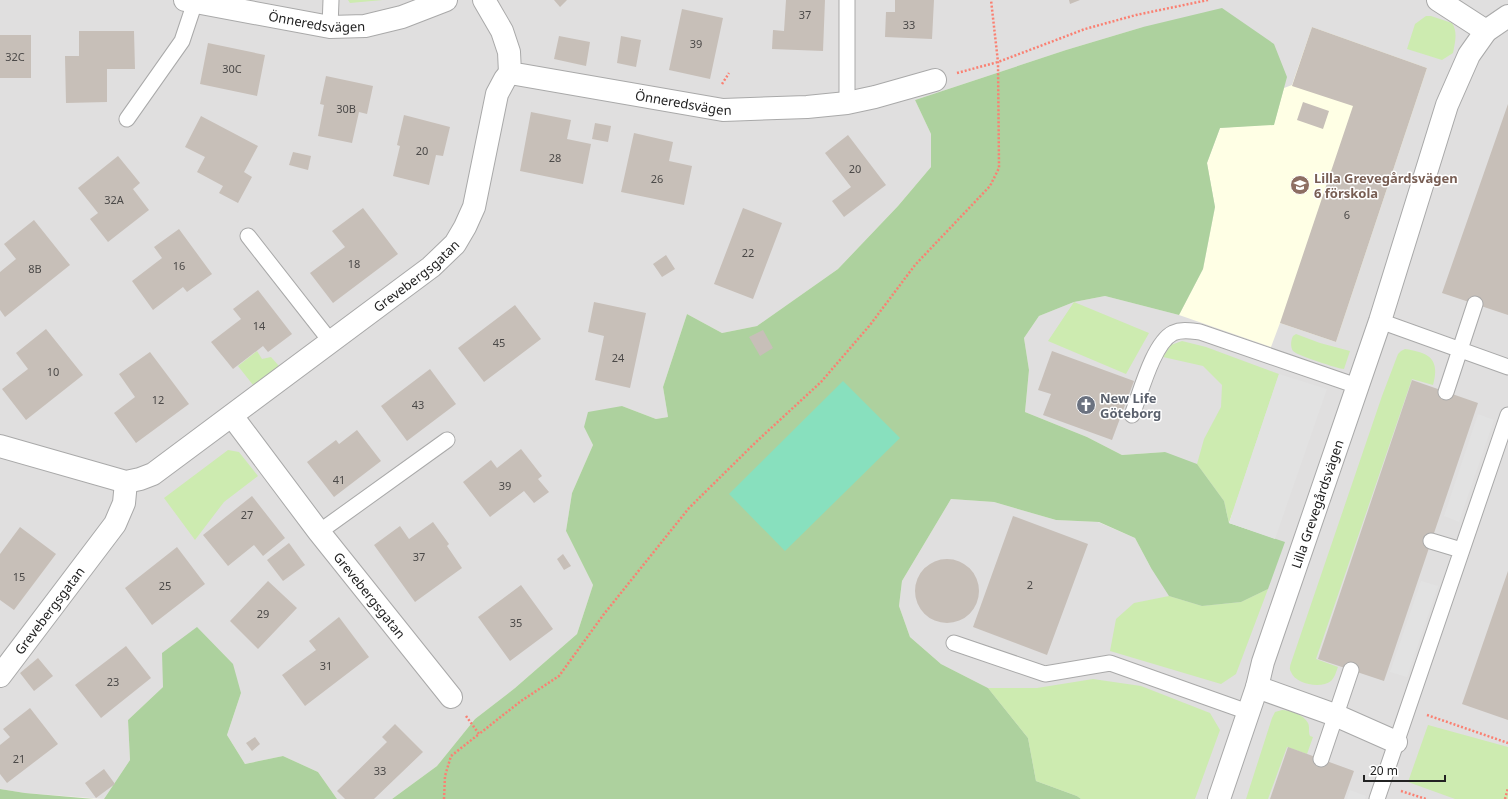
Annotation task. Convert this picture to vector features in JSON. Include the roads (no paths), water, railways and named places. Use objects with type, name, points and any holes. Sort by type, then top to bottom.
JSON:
[{"type":"street","name":"Önneredsvägen","points":[[190,1],[330,27],[365,26],[402,17],[446,0]]},
{"type":"street","points":[[484,0],[502,31],[509,52],[510,73]]},
{"type":"street","points":[[1438,0],[1486,31],[1508,16]]},
{"type":"street","name":"Lilla Grevegårdsvägen","points":[[1219,799],[1257,687],[1263,662],[1380,321],[1447,105],[1469,56],[1486,31]]},
{"type":"street","name":"Önneredsvägen","points":[[510,73],[722,110],[807,107],[847,103],[935,80]]},
{"type":"street","name":"Grevebergsgatan","points":[[0,676],[115,524],[124,503],[126,482],[153,474],[431,267],[455,244],[474,207],[497,94],[510,73]]},
{"type":"street","name":"Grevebergsgatan","points":[[232,416],[319,532],[451,697]]},
{"type":"street","points":[[0,446],[126,482]]},
{"type":"street","points":[[1257,687],[1335,716],[1396,742]]},
{"type":"lane","points":[[330,27],[331,0]]},
{"type":"lane","points":[[847,0],[847,103]]},
{"type":"lane","points":[[127,119],[182,41],[190,1]]},
{"type":"lane","points":[[248,236],[331,342]]},
{"type":"lane","points":[[1446,392],[1475,304]]},
{"type":"lane","points":[[1380,321],[1508,367]]},
{"type":"lane","points":[[1132,415],[1154,356],[1165,339],[1184,330],[1200,332],[1357,386]]},
{"type":"lane","points":[[1377,799],[1508,415]]},
{"type":"lane","points":[[319,532],[446,440]]},
{"type":"lane","points":[[1432,541],[1461,550]]},
{"type":"lane","points":[[954,643],[1046,674],[1110,663],[1248,712]]},
{"type":"lane","points":[[1321,759],[1351,670]]},
{"type":"place","name":"Lilla Grevegårdsvägen 6 förskola","points":[[1300,185]]},
{"type":"place","name":"New Life Göteborg","points":[[1086,405]]}]
